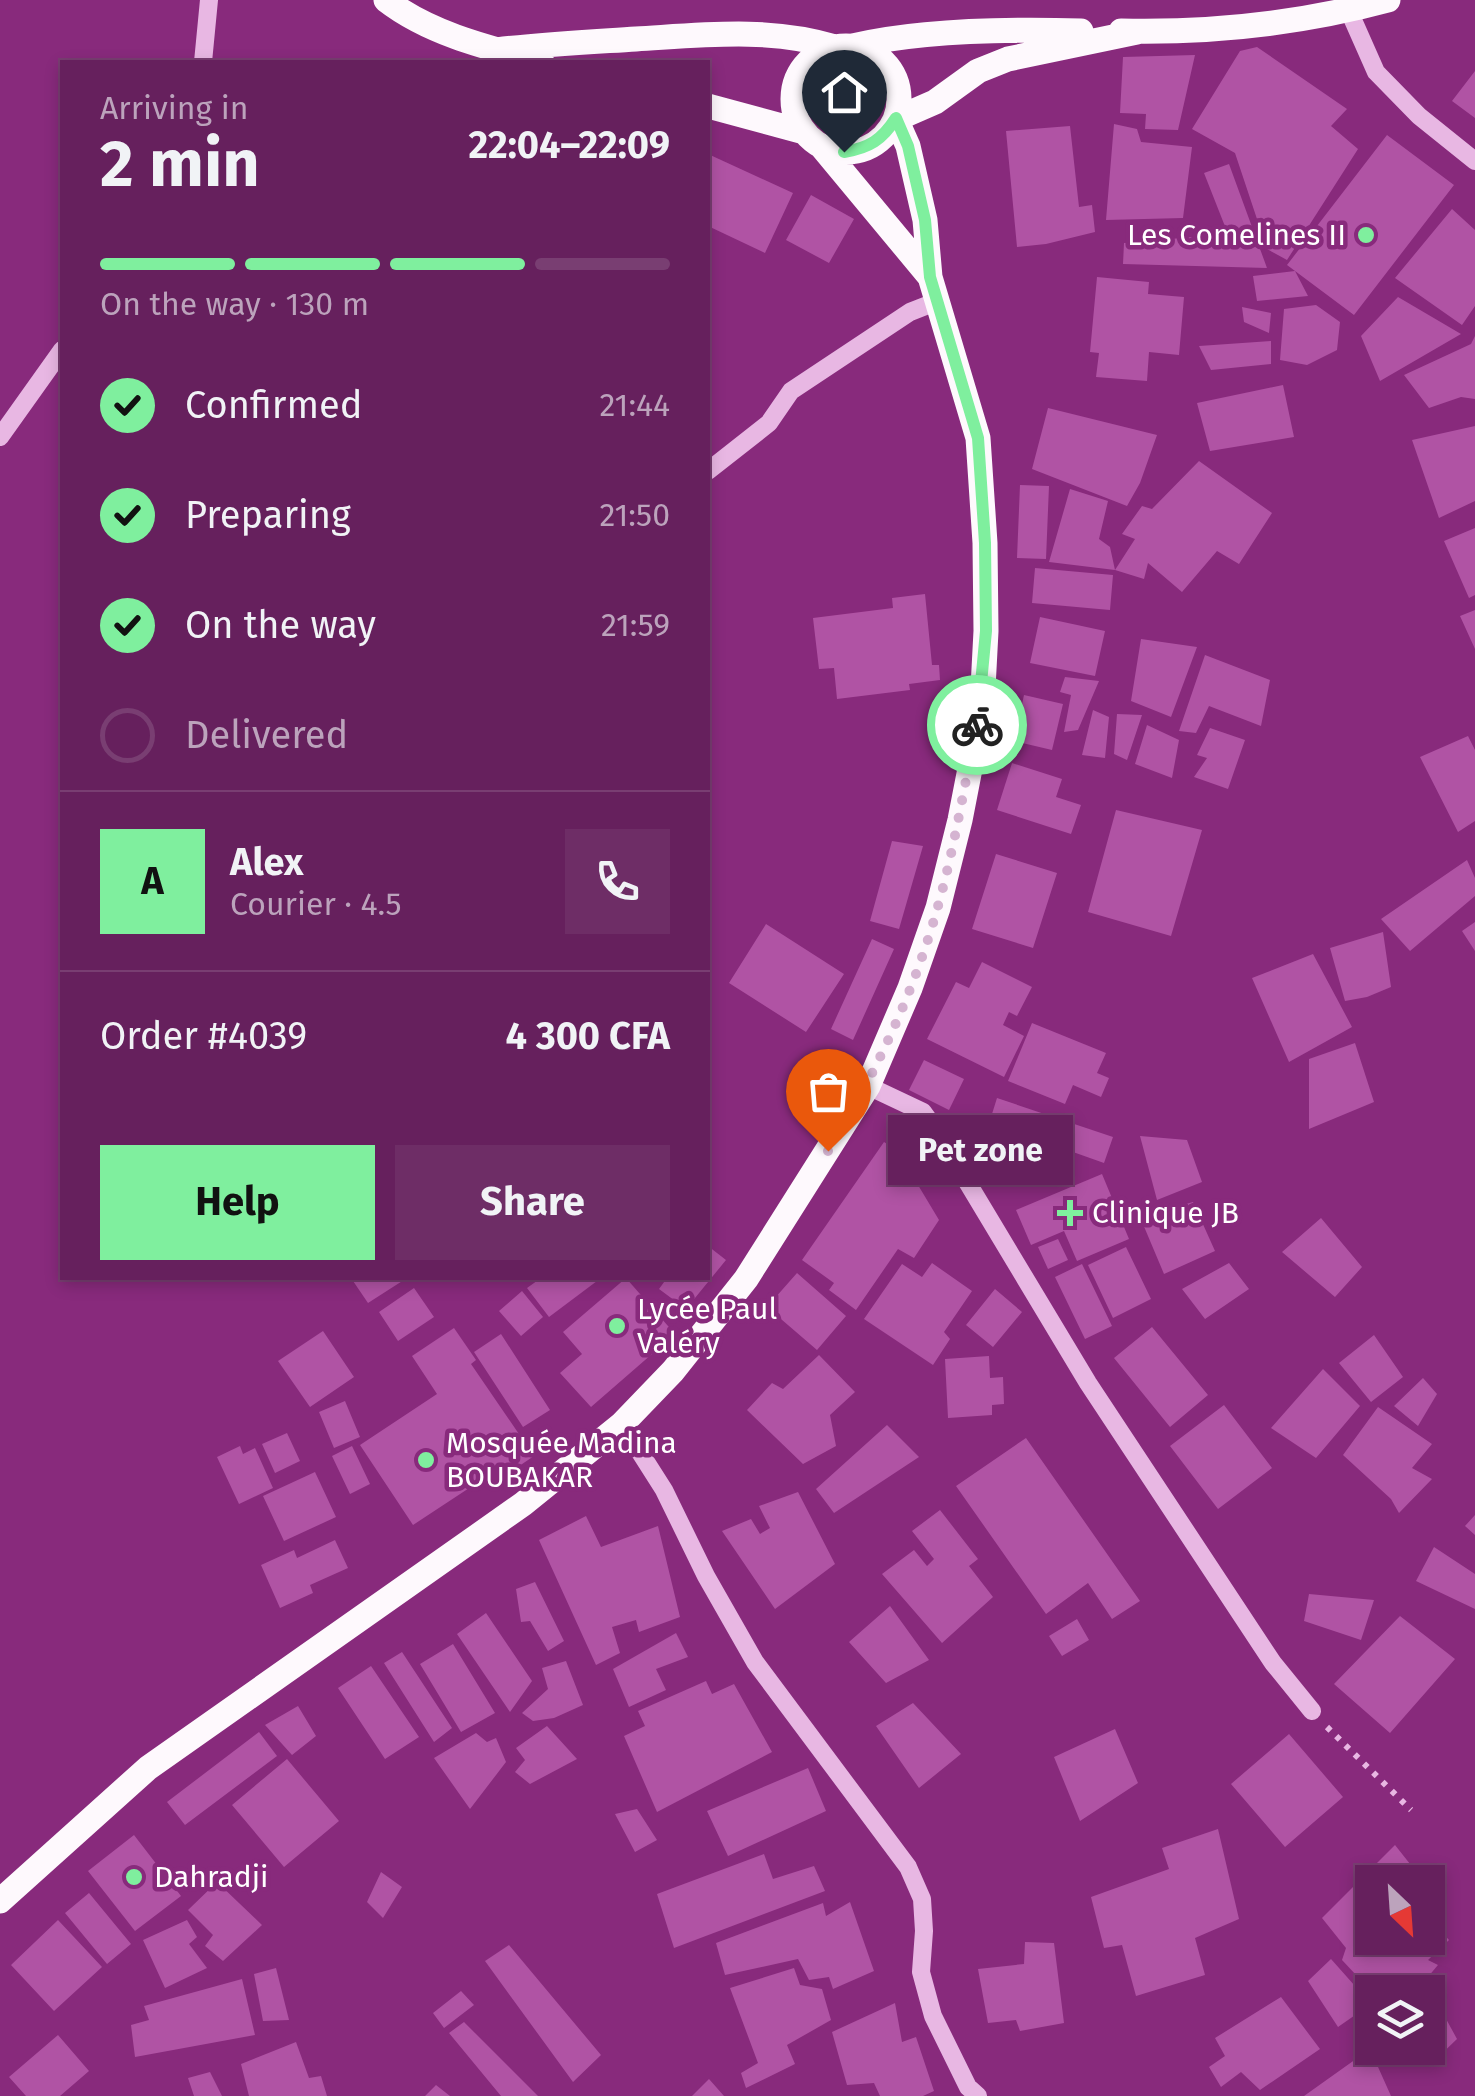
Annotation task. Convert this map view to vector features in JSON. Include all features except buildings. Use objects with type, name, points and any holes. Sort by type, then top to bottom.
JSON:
[{"type":"main road","points":[[386,0],[404,14],[497,50],[534,60]]},
{"type":"main road","points":[[934,289],[796,116],[796,81],[805,65],[818,54],[889,38],[931,35],[1226,28],[1350,10],[1388,0]]},
{"type":"main road","points":[[896,118],[935,102],[978,71],[1008,59],[1137,32]]},
{"type":"main road","points":[[497,50],[580,41],[744,34],[802,37],[871,52],[897,80],[900,100],[896,118],[884,137],[865,149],[844,152],[710,107]]},
{"type":"main road","points":[[0,1901],[148,1768],[523,1504],[622,1424],[673,1370],[746,1278],[868,1086],[915,976],[938,908],[982,707],[986,631],[982,468],[968,397],[934,289],[925,220],[908,146],[896,118]]},
{"type":"street","points":[[203,60],[209,0]]},
{"type":"street","points":[[1350,10],[1376,72],[1420,116],[1475,161]]},
{"type":"street","points":[[710,468],[770,423],[792,391],[910,312],[934,289]]},
{"type":"street","points":[[0,437],[60,353]]},
{"type":"street","points":[[868,1086],[923,1112],[936,1130],[1109,1415],[1272,1663],[1312,1712]]},
{"type":"street","points":[[622,1424],[664,1490],[714,1591],[755,1662],[908,1866],[922,1899],[921,1972],[933,2016],[968,2088],[978,2096]]},
{"type":"path","points":[[1312,1712],[1411,1810]]},
{"type":"way so far","points":[[828,1151],[868,1086],[924,950],[960,820],[977,725]]},
{"type":"place","name":"Les Comelines II","points":[[1366,235]]},
{"type":"place","name":"Pet zone","points":[[828,1151]]},
{"type":"place","name":"Clinique JB","points":[[1070,1213]]},
{"type":"place","name":"Lycée Paul Valéry","points":[[617,1326]]},
{"type":"place","name":"Mosquée Madina BOUBAKAR","points":[[426,1460]]},
{"type":"place","name":"Dahradji","points":[[134,1877]]},
{"type":"route","points":[[844,152],[865,149],[884,137],[896,118],[908,146],[925,220],[930,277],[978,438],[986,631],[982,707],[977,725]]}]
